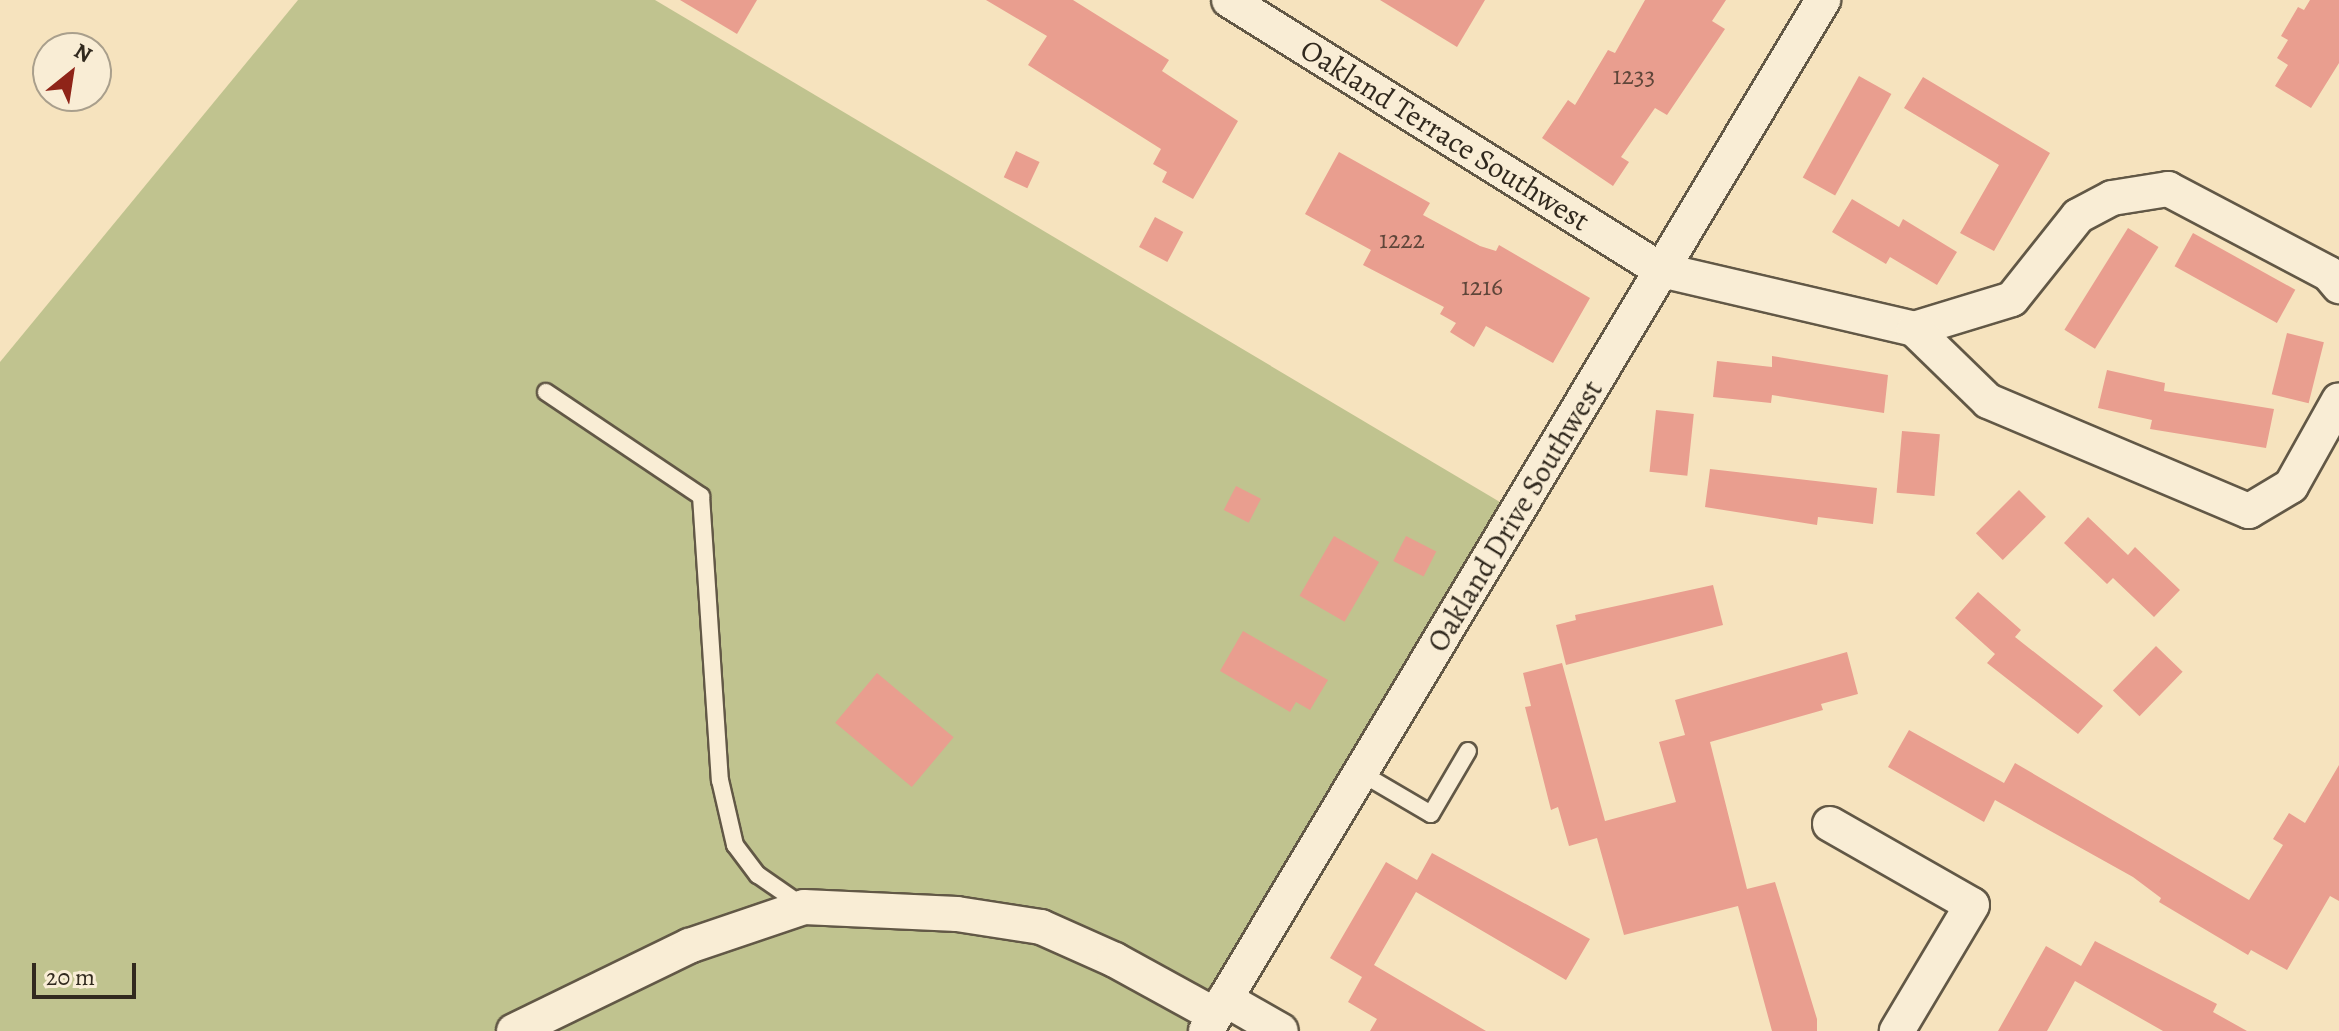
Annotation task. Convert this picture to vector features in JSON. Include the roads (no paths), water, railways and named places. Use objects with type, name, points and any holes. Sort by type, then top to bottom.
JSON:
[{"type":"street","name":"Oakland Terrace Southwest","points":[[1229,0],[1661,270],[1914,329]]},
{"type":"street","name":"Oakland Drive Southwest","points":[[1215,1015],[1823,0]]},
{"type":"street","points":[[2339,286],[2329,274],[2168,189],[2112,198],[2078,216],[2012,299],[1914,329],[1988,401],[2249,511],[2291,486],[2339,400]]},
{"type":"street","points":[[1830,824],[1972,905],[1897,1031]]},
{"type":"street","points":[[514,1031],[689,946],[804,907],[957,914],[1041,927],[1115,960],[1215,1015],[1281,1031]]},
{"type":"lane","points":[[546,392],[701,496],[720,780],[735,845],[758,875],[804,907]]},
{"type":"lane","points":[[1361,773],[1431,814],[1468,751]]}]
